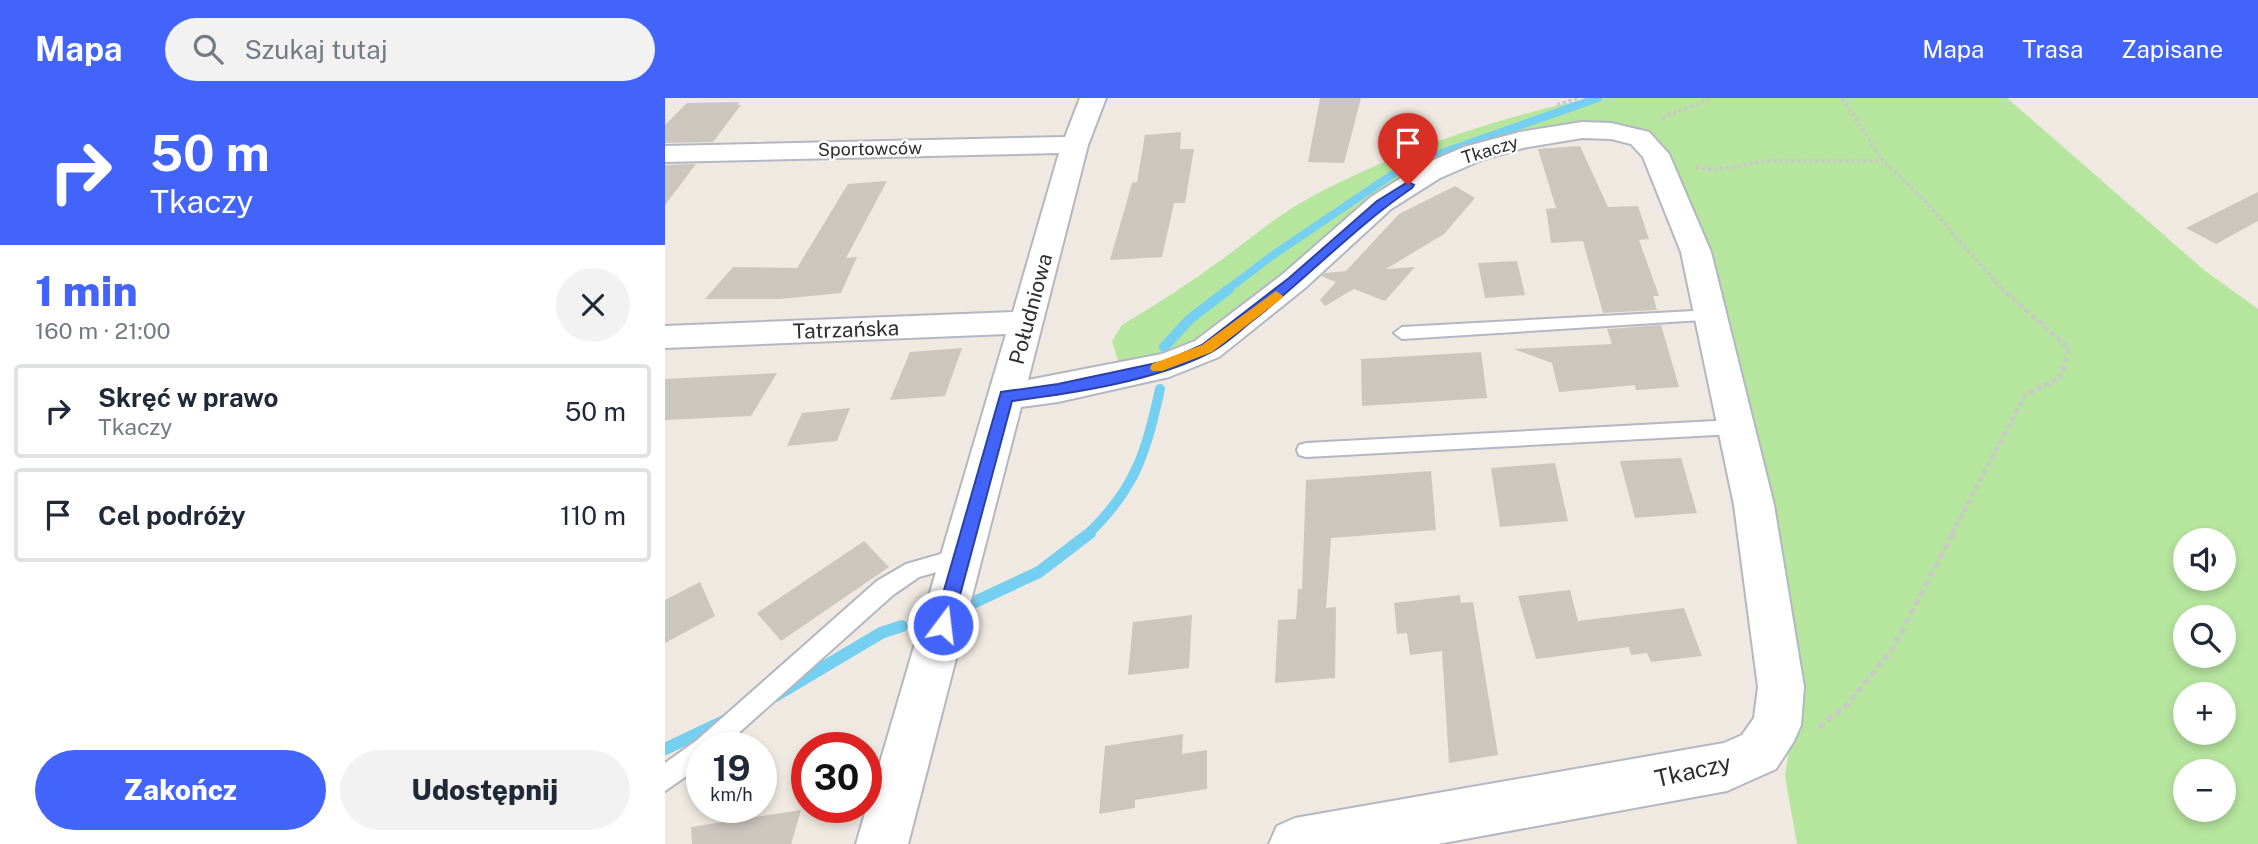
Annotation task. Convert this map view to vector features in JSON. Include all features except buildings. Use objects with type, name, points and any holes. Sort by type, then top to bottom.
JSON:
[{"type":"street","name":"Południowa","points":[[881,844],[1075,145],[1093,98]]},
{"type":"street","name":"Tkaczy","points":[[1006,396],[1058,389],[1169,365],[1207,349],[1294,281],[1381,203],[1430,172],[1502,145],[1541,136],[1598,129],[1639,140],[1668,183],[1696,253],[1712,314],[1734,427],[1755,505],[1781,687],[1777,725],[1759,752],[1727,767],[1296,844]]},
{"type":"street","name":"Sportowców","points":[[665,154],[1075,145]]},
{"type":"street","name":"Tatrzańska","points":[[665,337],[1028,322]]},
{"type":"lane","points":[[1402,333],[1712,314]]},
{"type":"lane","points":[[1306,450],[1734,427]]},
{"type":"lane","points":[[722,732],[885,588],[913,570],[962,557]]},
{"type":"lane","points":[[665,779],[686,762]]},
{"type":"path","points":[[1556,104],[1578,98]]},
{"type":"path","points":[[1639,140],[1711,98]]},
{"type":"path","points":[[1759,752],[1810,734],[1848,704],[1893,649],[2025,395],[2060,378],[2069,348],[2008,297],[1920,196],[1883,161],[1842,98]]},
{"type":"path","points":[[1639,140],[1672,153],[1696,167],[1712,170],[1768,161],[1883,161]]},
{"type":"green space","points":[[1591,98],[2007,98],[2204,270],[2258,309],[2258,844],[1797,844],[1785,776],[1799,682],[1660,147],[1636,128],[1620,124],[1590,123],[1379,194],[1250,304],[1197,343],[1167,356],[1120,367],[1112,341],[1122,325],[1199,276],[1278,217],[1330,187],[1402,155],[1517,116]]},
{"type":"waterway","points":[[1227,290],[1273,255],[1405,166],[1598,98]]},
{"type":"waterway","points":[[1164,347],[1190,319],[1229,289]]},
{"type":"waterway","points":[[1088,534],[1118,501],[1137,468],[1150,432],[1160,389]]},
{"type":"waterway","points":[[966,606],[1039,572],[1090,533]]},
{"type":"waterway","points":[[775,696],[881,633],[902,626]]},
{"type":"waterway","points":[[665,749],[724,721]]},
{"type":"slow traffic","points":[[1157,368],[1207,349],[1276,296]]},
{"type":"route","points":[[943,625],[1006,396],[1058,389],[1169,365],[1207,349],[1294,281],[1381,203],[1408,185]]}]
